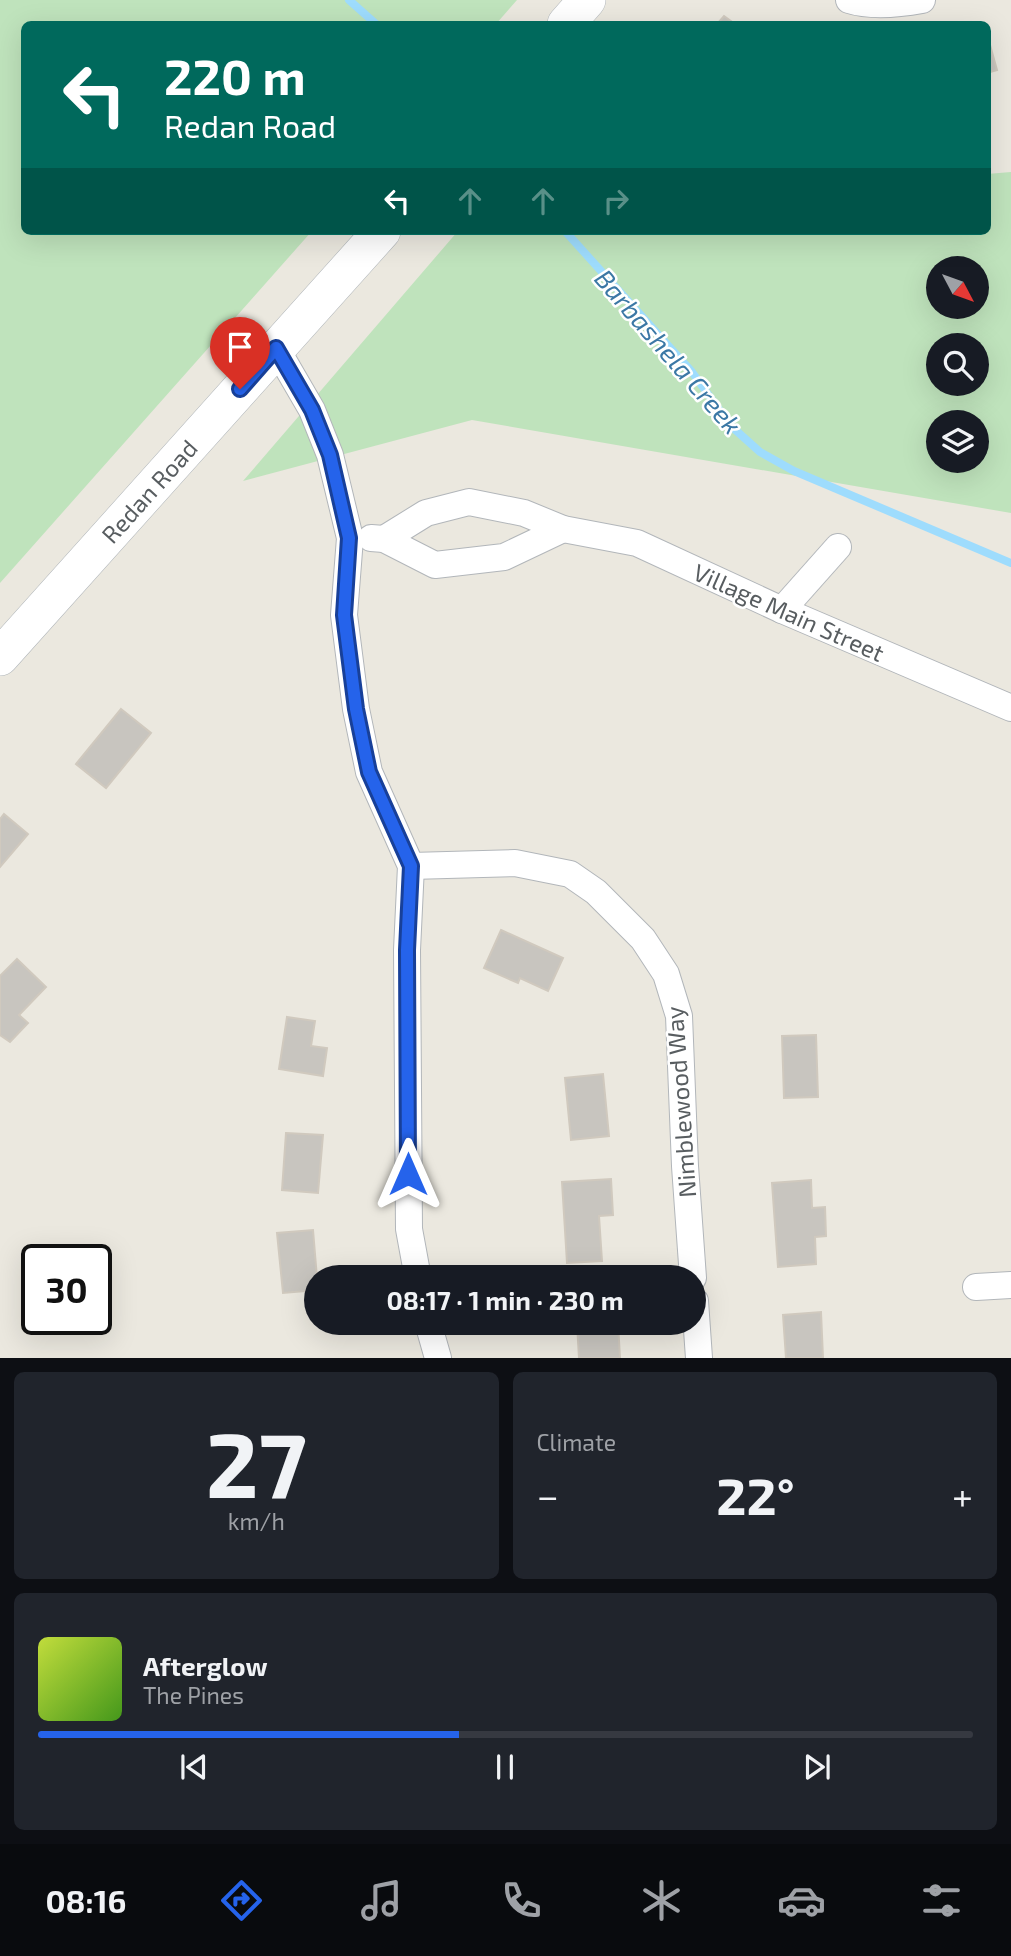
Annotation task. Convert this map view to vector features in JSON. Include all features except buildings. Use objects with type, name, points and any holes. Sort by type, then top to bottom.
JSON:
[{"type":"main road","points":[[569,21],[587,0]]},
{"type":"main road","name":"Redan Road","points":[[0,657],[378,235]]},
{"type":"street","points":[[849,0],[858,3],[904,3],[922,0]]},
{"type":"street","points":[[276,348],[312,410],[330,455],[349,538],[344,615],[356,709],[369,772],[411,866],[407,950],[409,1229],[416,1265]]},
{"type":"street","name":"Village Main Street","points":[[384,538],[426,513],[469,502],[524,513],[563,529],[637,543],[782,610],[1011,708]]},
{"type":"street","points":[[349,538],[384,538],[435,565],[504,557],[563,529]]},
{"type":"street","points":[[782,610],[838,547]]},
{"type":"street","name":"Nimblewood Way","points":[[411,866],[515,863],[570,874],[596,892],[643,939],[666,974],[679,1016],[692,1265]]},
{"type":"street","points":[[976,1287],[1011,1285]]},
{"type":"street","points":[[432,1335],[438,1357]]},
{"type":"street","points":[[697,1335],[699,1357]]},
{"type":"green space","points":[[0,0],[517,0],[499,21],[21,21],[21,235],[308,235],[0,583]]},
{"type":"green space","points":[[1011,172],[1011,513],[472,420],[243,481],[455,235],[991,235],[991,174]]},
{"type":"waterway","name":"Barbashela Creek","points":[[349,0],[373,21]]},
{"type":"waterway","name":"Barbashela Creek","points":[[569,235],[692,372],[731,426],[760,452],[794,471],[1011,563]]},
{"type":"route","points":[[240,389],[276,348],[312,410],[330,455],[349,538],[344,615],[356,709],[369,772],[411,866],[407,950],[408,1174]]}]
